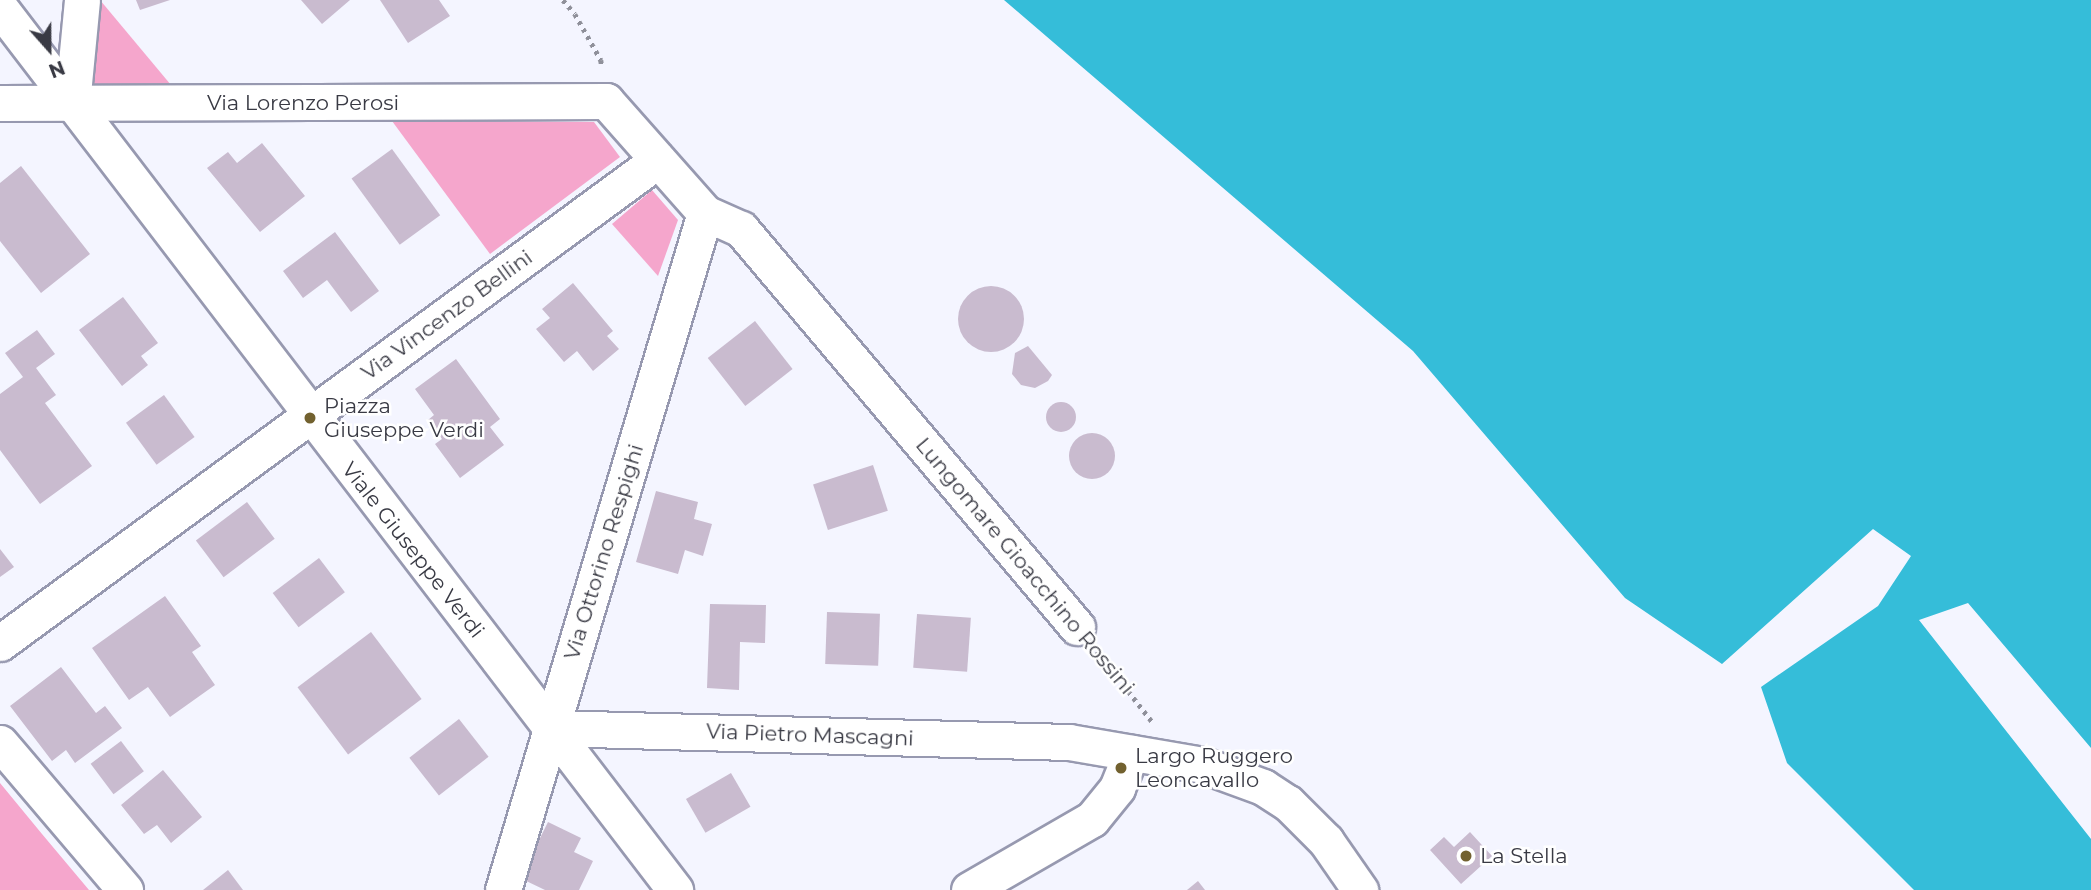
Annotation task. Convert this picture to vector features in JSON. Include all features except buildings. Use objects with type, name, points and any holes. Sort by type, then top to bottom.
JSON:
[{"type":"street","points":[[72,104],[82,1]]},
{"type":"street","name":"Viale Giuseppe Verdi","points":[[0,8],[675,890]]},
{"type":"street","name":"Via Lorenzo Perosi","points":[[0,103],[606,102]]},
{"type":"street","points":[[606,102],[705,213]]},
{"type":"street","name":"Via Vincenzo Bellini","points":[[0,643],[658,160]]},
{"type":"street","name":"Lungomare Gioacchino Rossini","points":[[705,213],[741,229],[1077,627]]},
{"type":"street","name":"Via Ottorino Respighi","points":[[503,890],[705,213]]},
{"type":"street","name":"Via Pietro Mascagni","points":[[551,728],[1069,742],[1131,753]]},
{"type":"street","points":[[0,743],[125,890]]},
{"type":"street","points":[[969,890],[1092,818],[1117,788],[1131,753],[1226,771],[1264,787],[1288,803],[1326,841],[1360,890]]},
{"type":"path","points":[[563,0],[575,14],[601,60],[606,102]]},
{"type":"path","name":"Lungomare Gioacchino Rossini","points":[[1077,627],[1139,701],[1177,760]]},
{"type":"shaded area","points":[[100,0],[171,85],[89,84]]},
{"type":"shaded area","points":[[392,121],[594,122],[620,157],[490,254]]},
{"type":"shaded area","points":[[652,190],[678,220],[658,276],[612,224]]},
{"type":"shaded area","points":[[0,783],[42,834],[89,890],[0,890]]},
{"type":"water","points":[[1004,0],[2091,0],[2091,748],[1968,603],[1919,620],[2091,839],[2091,890],[1914,890],[1787,763],[1761,687],[1878,606],[1911,556],[1873,529],[1722,664],[1625,598],[1413,351]]},
{"type":"place","name":"Piazza Giuseppe Verdi","points":[[310,418]]},
{"type":"place","name":"Largo Ruggero Leoncavallo","points":[[1121,768]]},
{"type":"place","name":"La Stella","points":[[1466,856]]}]
